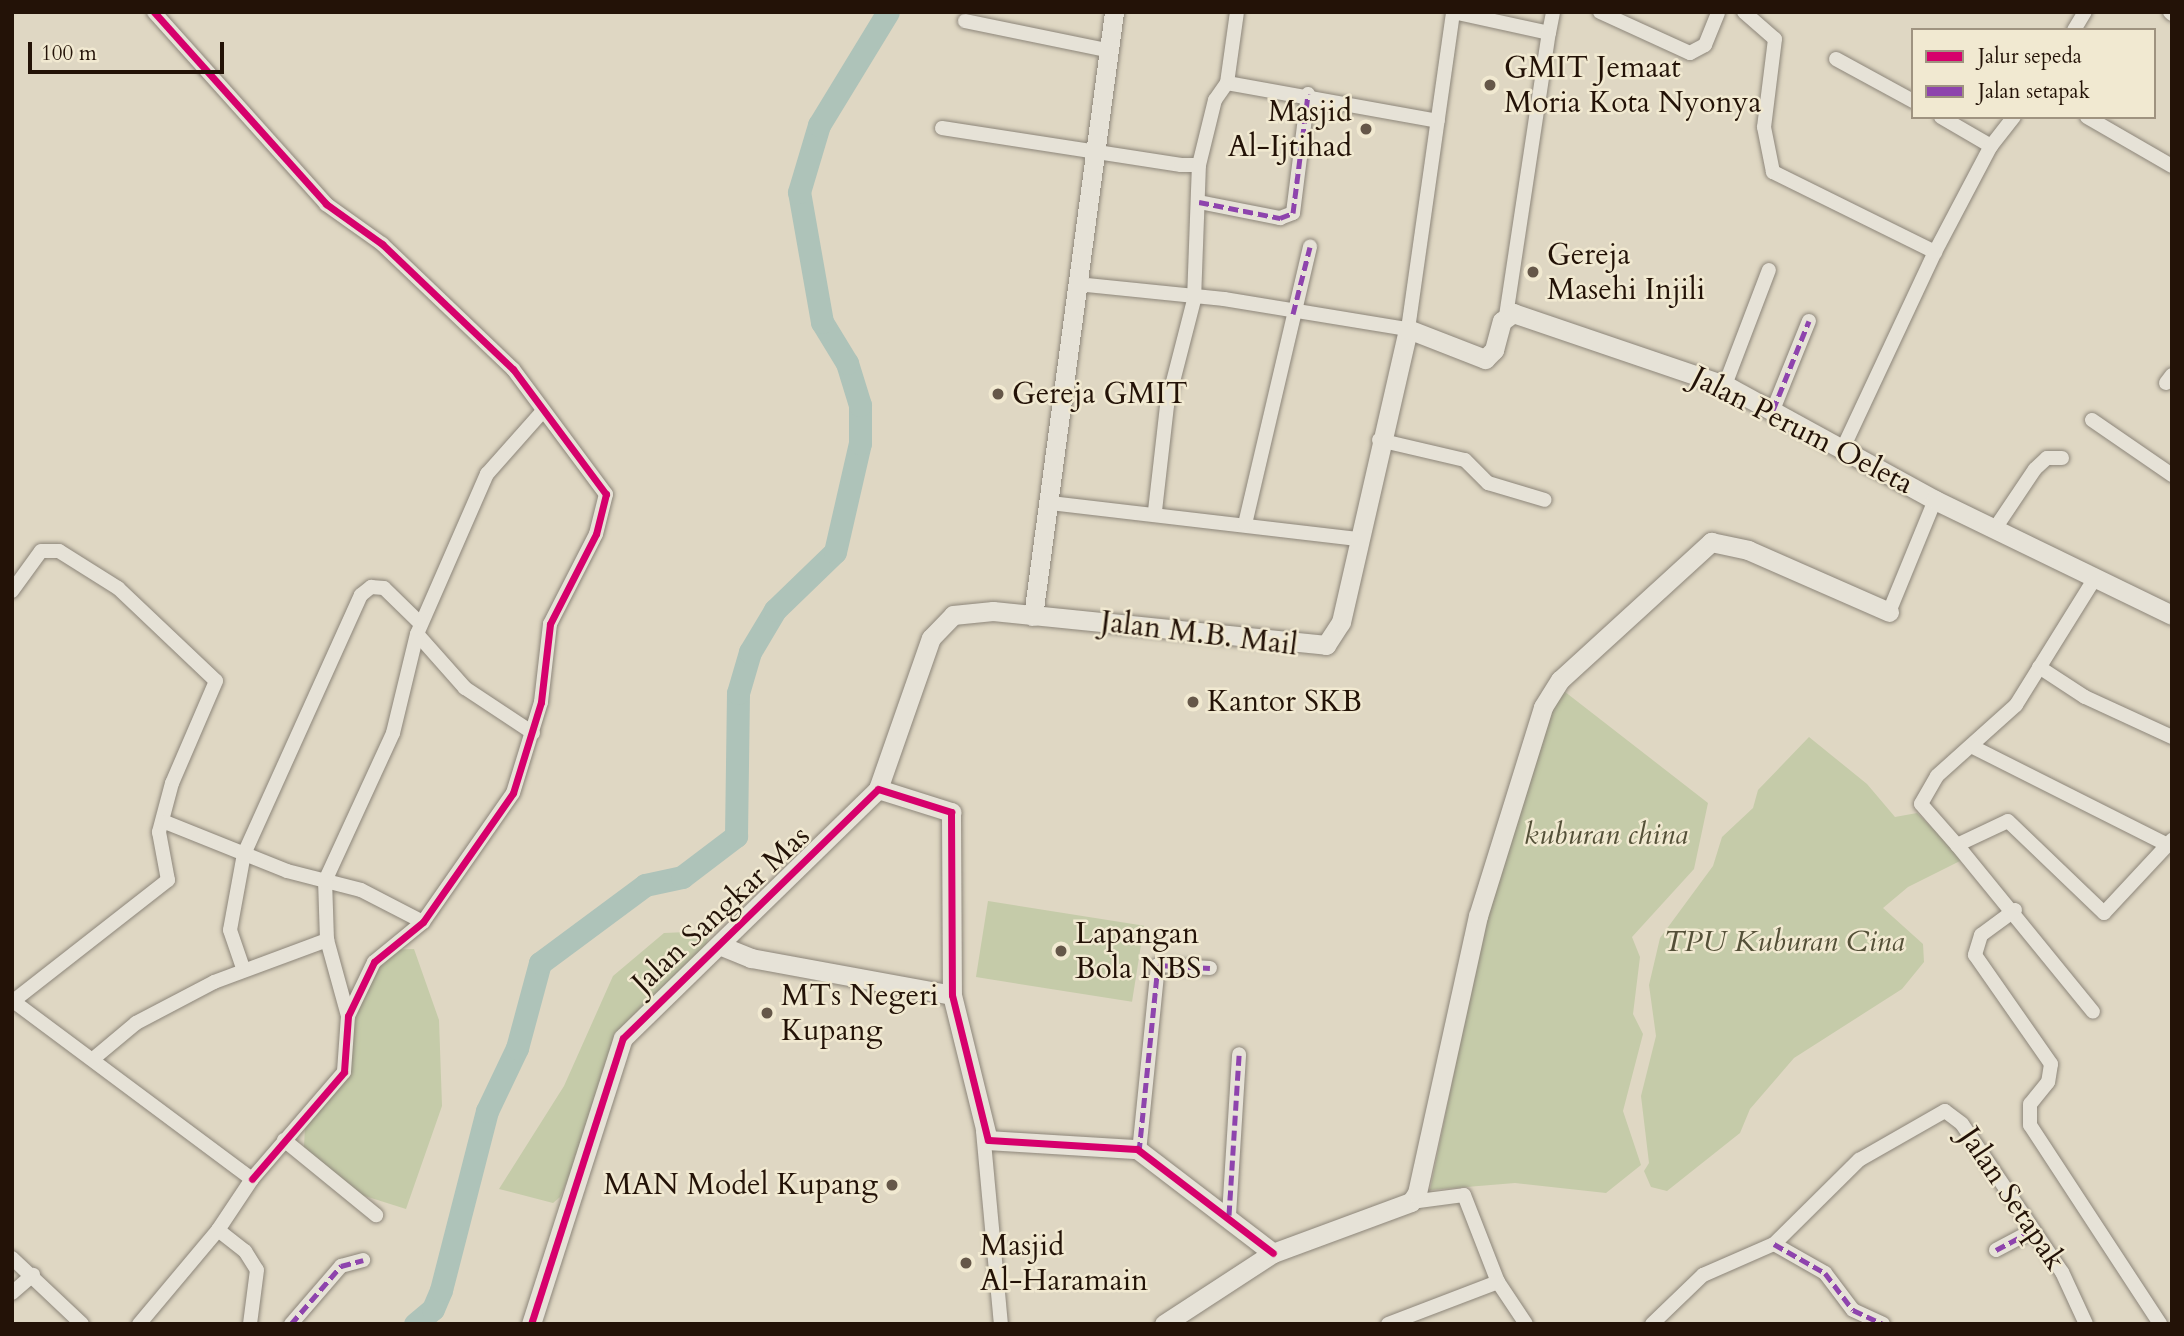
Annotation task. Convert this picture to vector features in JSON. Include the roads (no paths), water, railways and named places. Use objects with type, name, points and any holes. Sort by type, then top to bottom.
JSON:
[{"type":"street","points":[[154,12],[326,204],[382,243],[464,319],[601,481],[606,501],[550,624],[533,733],[498,819],[423,922],[374,962],[348,1016]]},
{"type":"street","points":[[1001,1324],[983,1131],[969,1045],[952,995],[951,812],[878,789],[938,626],[968,611],[1033,616],[1051,503],[1114,12]]},
{"type":"street","points":[[1155,512],[1167,405],[1194,300],[1199,165],[1215,100],[1227,83],[1237,12]]},
{"type":"street","name":"Jalan M.B. Mail","points":[[1033,616],[1321,647],[1340,622],[1379,440],[1408,329],[1453,12],[1549,33]]},
{"type":"street","points":[[1077,284],[1194,300],[1224,299],[1293,314],[1408,329],[1485,359],[1506,316],[1553,12]]},
{"type":"street","points":[[1600,12],[1690,53],[1705,45],[1718,12]]},
{"type":"street","points":[[1744,12],[1774,39],[1764,127],[1773,173],[1935,252]]},
{"type":"street","points":[[2075,28],[2085,12]]},
{"type":"street","points":[[965,21],[1111,51]]},
{"type":"street","points":[[1836,59],[1911,100]]},
{"type":"street","points":[[1227,83],[1308,94],[1438,121]]},
{"type":"street","points":[[1199,202],[1280,218],[1293,213],[1308,94]]},
{"type":"street","points":[[1944,119],[1991,146]]},
{"type":"street","points":[[1844,446],[1935,252],[1991,146],[2012,119]]},
{"type":"street","points":[[2090,119],[2172,166]]},
{"type":"street","points":[[942,128],[1097,155],[1199,165]]},
{"type":"street","points":[[1245,524],[1310,247]]},
{"type":"street","points":[[1725,385],[1769,270]]},
{"type":"street","name":"Jalan Perum Oeleta","points":[[1506,316],[1528,316],[1725,385],[1844,446],[1935,500],[2172,615]]},
{"type":"street","points":[[1773,410],[1809,321]]},
{"type":"street","points":[[139,1324],[218,1230],[251,1179],[344,1072],[348,1016],[327,940],[325,881],[393,733],[418,628],[487,474],[542,411]]},
{"type":"street","points":[[2092,420],[2172,475]]},
{"type":"street","points":[[1379,440],[1465,460],[1488,483],[1545,500]]},
{"type":"street","points":[[1994,530],[2035,469],[2047,458],[2062,458]]},
{"type":"street","points":[[1411,1202],[1478,916],[1543,707],[1560,680],[1711,542],[1748,550],[1889,612],[1935,500]]},
{"type":"street","points":[[1051,503],[1155,512],[1357,539]]},
{"type":"street","points":[[12,591],[41,551],[59,551],[105,578],[212,672],[215,689],[172,783],[159,844],[168,880],[13,1002],[251,1179]]},
{"type":"street","points":[[2093,1012],[2015,910],[1921,804],[1937,776],[1973,747],[2016,705],[2095,578]]},
{"type":"street","points":[[243,968],[230,930],[244,855],[363,591],[384,589],[465,688],[533,733]]},
{"type":"street","points":[[2039,667],[2085,697],[2172,737]]},
{"type":"street","points":[[1957,845],[2008,821],[2104,913],[2170,843],[1973,747]]},
{"type":"street","name":"Jalan Sangkar Mas","points":[[531,1324],[622,1038],[878,789]]},
{"type":"street","points":[[165,822],[244,855],[360,890],[423,922]]},
{"type":"street","points":[[2015,910],[1981,935],[1975,955],[2051,1064],[2048,1082],[2030,1104],[2031,1125],[2160,1324]]},
{"type":"street","points":[[93,1059],[136,1023],[243,968],[327,940]]},
{"type":"street","name":"Jalan Sangkar Mas","points":[[719,945],[763,960],[952,995]]},
{"type":"street","points":[[1139,1152],[1158,965],[1210,968]]},
{"type":"street","points":[[1229,1215],[1239,1054]]},
{"type":"street","name":"Jalan Setapak","points":[[1652,1324],[1703,1275],[1774,1244],[1859,1160],[1945,1111],[1962,1124],[2031,1231],[2062,1272],[2086,1324]]},
{"type":"street","points":[[983,1131],[997,1144],[1139,1152],[1229,1215],[1273,1253]]},
{"type":"street","points":[[284,1140],[376,1215]]},
{"type":"street","points":[[1164,1324],[1273,1253],[1411,1202],[1464,1195],[1498,1282],[1526,1324]]},
{"type":"street","points":[[218,1230],[245,1251],[257,1270],[250,1324]]},
{"type":"street","points":[[1996,1250],[2031,1231]]},
{"type":"street","points":[[1774,1244],[1825,1273],[1853,1310],[1883,1324]]},
{"type":"street","points":[[12,1258],[82,1324]]},
{"type":"street","points":[[291,1324],[341,1266],[363,1259]]},
{"type":"street","points":[[12,1293],[33,1275]]},
{"type":"street","points":[[1388,1324],[1471,1287],[1498,1282]]},
{"type":"waterway","points":[[415,1324],[433,1309],[441,1290],[487,1111],[517,1048],[540,963],[645,885],[682,877],[736,836],[738,693],[750,652],[775,610],[835,552],[860,443],[860,405],[847,363],[822,322],[799,192],[819,125],[888,12]]},
{"type":"place","name":"GMIT Jemaat Moria Kota Nyonya","points":[[1490,85]]},
{"type":"place","name":"Masjid Al-Ijtihad","points":[[1366,129]]},
{"type":"place","name":"Gereja Masehi Injili","points":[[1533,272]]},
{"type":"place","name":"Gereja GMIT","points":[[998,394]]},
{"type":"place","name":"Kantor SKB","points":[[1193,702]]},
{"type":"place","name":"Lapangan Bola NBS","points":[[1061,951]]},
{"type":"place","name":"MTs Negeri Kupang","points":[[767,1013]]},
{"type":"place","name":"MAN Model Kupang","points":[[892,1185]]},
{"type":"place","name":"Masjid Al-Haramain","points":[[966,1263]]},
{"type":"park label","name":"kuburan china","points":[[1606,835]]},
{"type":"park label","name":"TPU Kuburan Cina","points":[[1784,942]]}]
